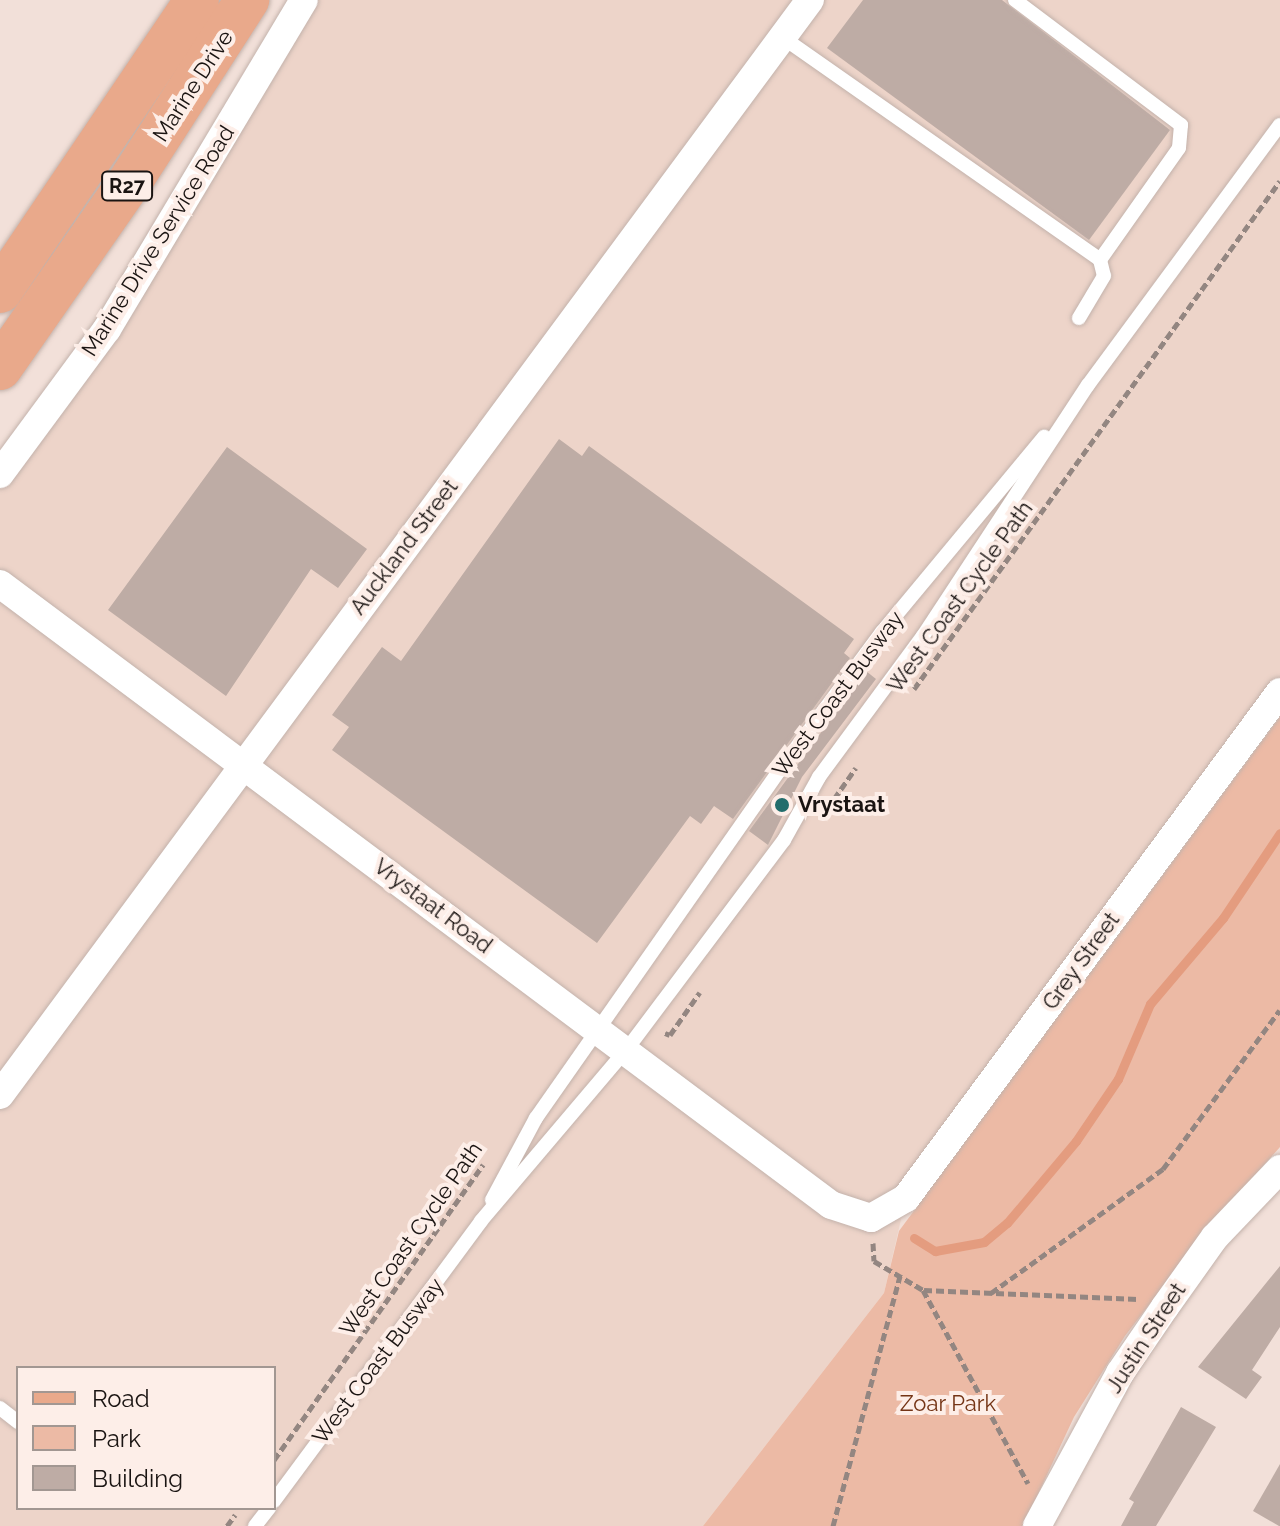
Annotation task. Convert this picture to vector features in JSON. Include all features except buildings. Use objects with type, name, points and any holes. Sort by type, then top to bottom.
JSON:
[{"type":"main road","name":"Marine Drive","points":[[0,291],[197,0]]},
{"type":"main road","name":"Marine Drive","points":[[0,368],[133,177],[247,0]]},
{"type":"street","name":"Marine Drive Service Road","points":[[0,474],[107,329],[304,0]]},
{"type":"street","name":"Auckland Street","points":[[0,1095],[810,0]]},
{"type":"street","name":"Vrystaat Road","points":[[0,584],[627,1049],[831,1205],[871,1218]]},
{"type":"street","name":"Grey Street","points":[[871,1218],[906,1198],[1280,692]]},
{"type":"street","name":"Justin Street","points":[[1037,1526],[1120,1373],[1156,1320],[1215,1237],[1276,1180]]},
{"type":"lane","points":[[1015,0],[1181,125],[1179,148],[1100,260]]},
{"type":"lane","points":[[782,37],[1100,260],[1104,276],[1079,318]]},
{"type":"lane","name":"West Coast Busway","points":[[276,1498],[481,1221],[627,1049],[784,840],[819,777],[923,636],[1088,385],[1280,125]]},
{"type":"lane","name":"West Coast Busway","points":[[481,1221],[536,1118],[882,632],[1088,385]]},
{"type":"lane","points":[[0,1408],[16,1420]]},
{"type":"lane","points":[[255,1526],[267,1510]]},
{"type":"path","name":"West Coast Cycle Path","points":[[904,702],[1280,181]]},
{"type":"path","points":[[825,813],[861,760]]},
{"type":"path","points":[[670,1035],[707,983]]},
{"type":"path","points":[[991,1293],[1163,1169],[1280,1010]]},
{"type":"path","name":"West Coast Cycle Path","points":[[276,1457],[486,1161]]},
{"type":"path","points":[[874,1261],[923,1290],[1152,1299]]},
{"type":"path","points":[[833,1526],[900,1276]]},
{"type":"path","points":[[923,1290],[1034,1495]]},
{"type":"shaded area","points":[[304,0],[1280,0],[1280,692],[906,1198],[884,1293],[703,1526],[0,1526],[0,474]]},
{"type":"green space","name":"Zoar Park","points":[[1280,717],[1280,1147],[1211,1224],[1125,1336],[1074,1417],[1023,1526],[703,1526],[884,1293],[899,1231]]},
{"type":"waterway","points":[[914,1238],[935,1251],[984,1242],[1007,1223],[1076,1141],[1118,1079],[1150,1004],[1223,918],[1280,833]]},
{"type":"place","name":"Vrystaat","points":[[782,805]]}]
